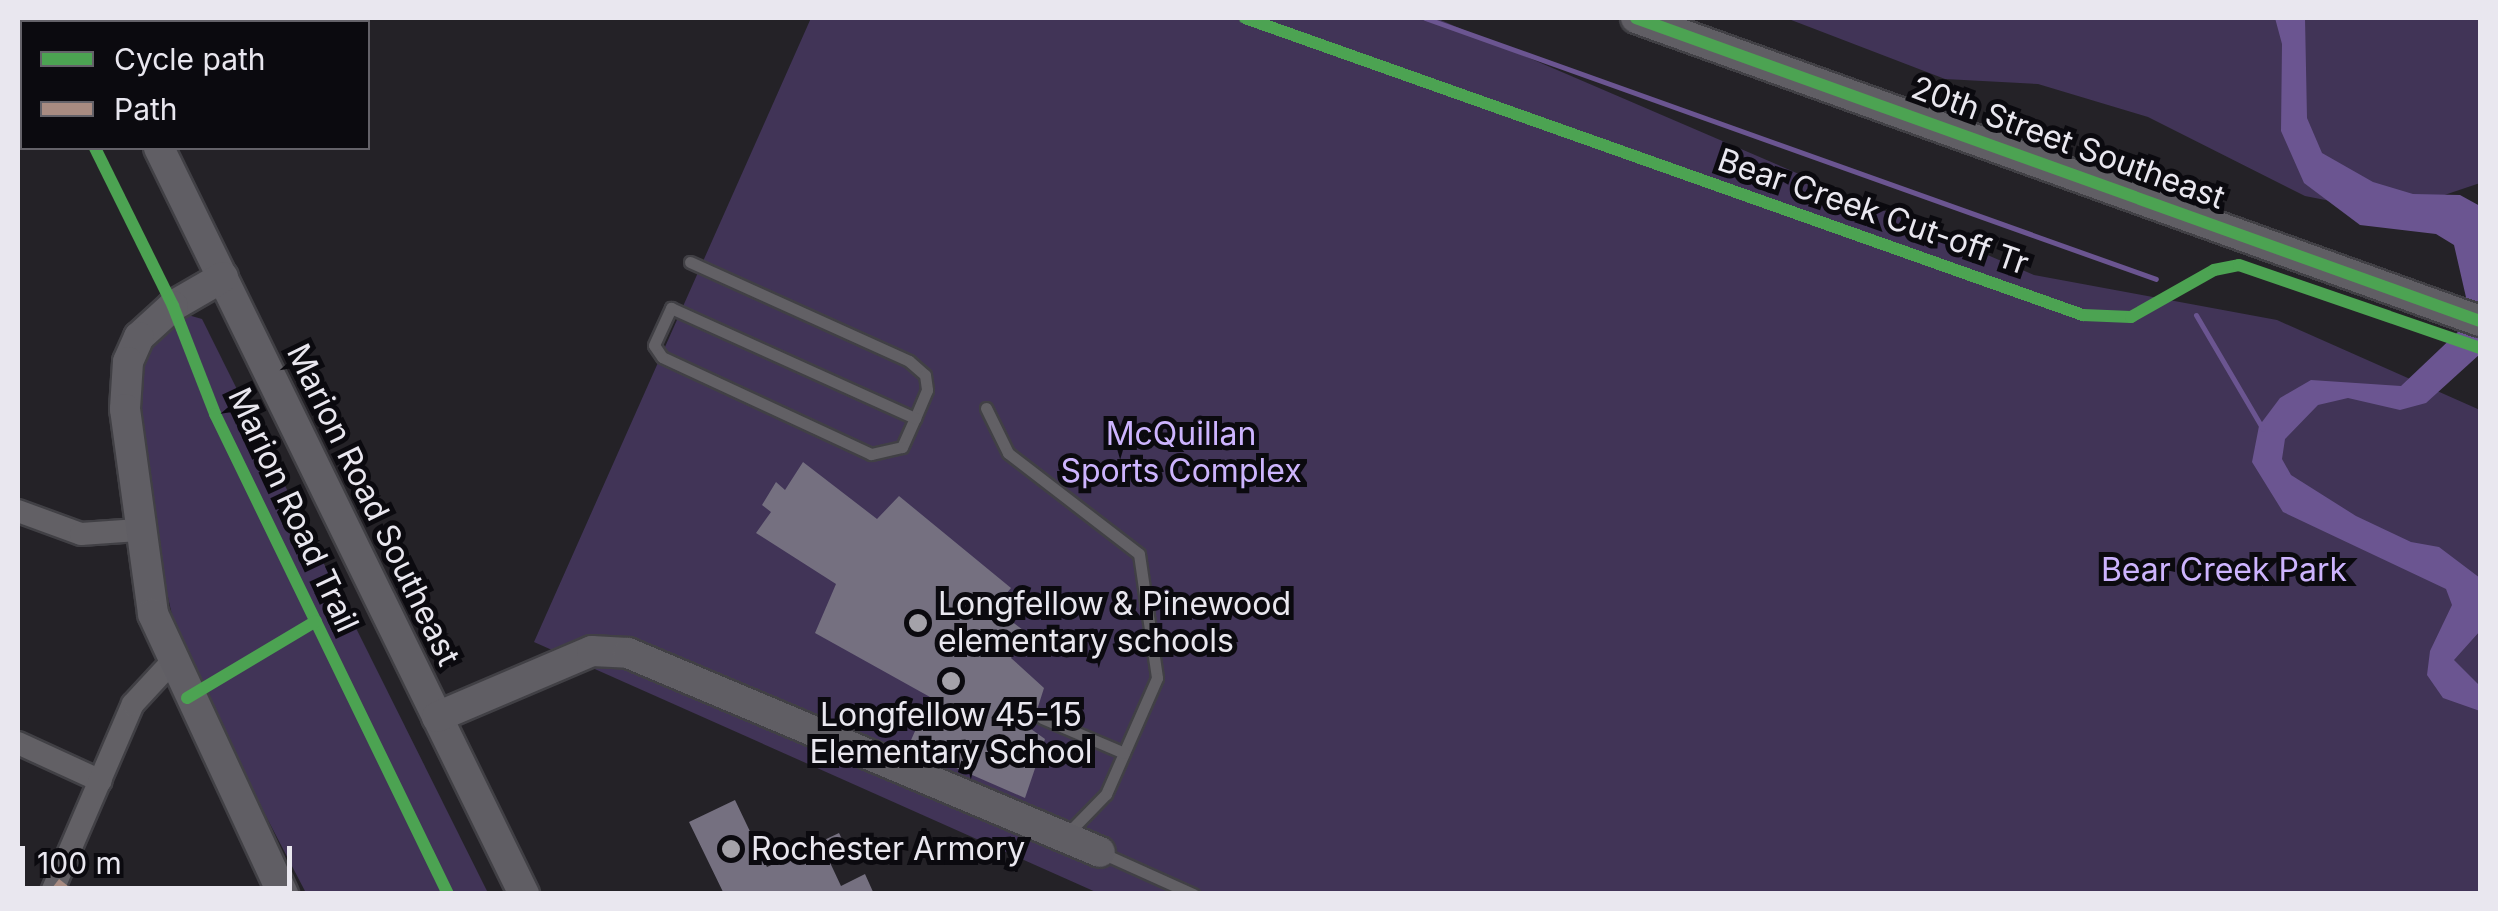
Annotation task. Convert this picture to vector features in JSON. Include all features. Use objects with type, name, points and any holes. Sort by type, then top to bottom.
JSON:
[{"type":"street","name":"20th Street Southeast","points":[[1636,18],[2480,321]]},
{"type":"street","name":"Marion Road Southeast","points":[[160,150],[524,894]]},
{"type":"street","points":[[223,277],[174,306],[132,349],[126,410],[138,530],[153,614],[171,663],[283,894]]},
{"type":"street","points":[[18,511],[81,534],[138,530]]},
{"type":"street","points":[[436,716],[592,650],[628,653],[1100,852]]},
{"type":"street","points":[[59,890],[140,692],[171,663]]},
{"type":"street","points":[[18,744],[101,781]]},
{"type":"lane","points":[[690,262],[909,361],[925,375],[927,390],[915,418],[902,447],[871,454],[662,357],[654,345],[672,308],[915,418]]},
{"type":"lane","points":[[986,408],[1008,453],[1138,554],[1156,678],[1106,794],[1064,836]]},
{"type":"lane","points":[[1042,718],[1124,753]]},
{"type":"lane","points":[[1100,852],[1193,894]]},
{"type":"green space","name":"McQuillan Sports Complex","points":[[811,18],[1436,18],[2034,275],[2277,320],[2480,410],[2480,893],[1098,893],[534,642]]},
{"type":"green space","points":[[1786,18],[2480,18],[2480,183],[2391,213],[2305,196],[2148,117],[2038,84],[1945,79]]},
{"type":"green space","points":[[188,315],[202,319],[488,893],[306,893],[180,651],[155,539],[140,390],[143,362],[157,340]]},
{"type":"shaded area","points":[[2275,18],[2305,18],[2307,118],[2322,153],[2373,182],[2413,194],[2460,195],[2480,206],[2480,354],[2426,403],[2400,410],[2348,398],[2318,405],[2285,439],[2282,459],[2291,475],[2356,516],[2411,542],[2439,547],[2480,578],[2480,631],[2454,660],[2480,686],[2480,711],[2443,698],[2427,675],[2430,651],[2452,605],[2446,589],[2283,512],[2252,462],[2259,426],[2280,398],[2311,380],[2401,386],[2460,330],[2468,306],[2454,245],[2436,234],[2360,225],[2304,183],[2281,131],[2282,44]]},
{"type":"building","name":"Longfellow & Pinewood elementary schools","points":[[803,462],[877,519],[899,496],[1011,588],[994,608],[1027,633],[1011,658],[1044,688],[1031,729],[1045,739],[1025,798],[908,747],[930,697],[815,633],[836,584],[756,533],[771,512],[762,505],[776,482],[785,490]]},
{"type":"building","name":"Rochester Armory","points":[[735,800],[767,867],[839,833],[845,845],[826,854],[841,886],[865,874],[874,894],[724,894],[689,822]]},
{"type":"waterway","points":[[1425,18],[2156,279]]},
{"type":"waterway","points":[[2196,315],[2263,429]]},
{"type":"marked path","points":[[56,883],[70,894]]},
{"type":"cycle path","name":"Bear Creek Cut-off Tr","points":[[1245,18],[2083,315],[2131,317],[2214,270],[2239,265],[2480,348]]},
{"type":"cycle path","points":[[1636,18],[2480,321]]},
{"type":"cycle path","name":"Marion Road Trail","points":[[96,150],[173,306],[215,414],[448,894]]},
{"type":"cycle path","name":"Marion Road Trail","points":[[187,698],[316,621]]},
{"type":"place","name":"Longfellow & Pinewood elementary schools","points":[[918,623]]},
{"type":"place","name":"Longfellow 45-15 Elementary School","points":[[951,681]]},
{"type":"place","name":"Rochester Armory","points":[[731,849]]},
{"type":"park label","name":"Bear Creek Park","points":[[2224,570]]}]
